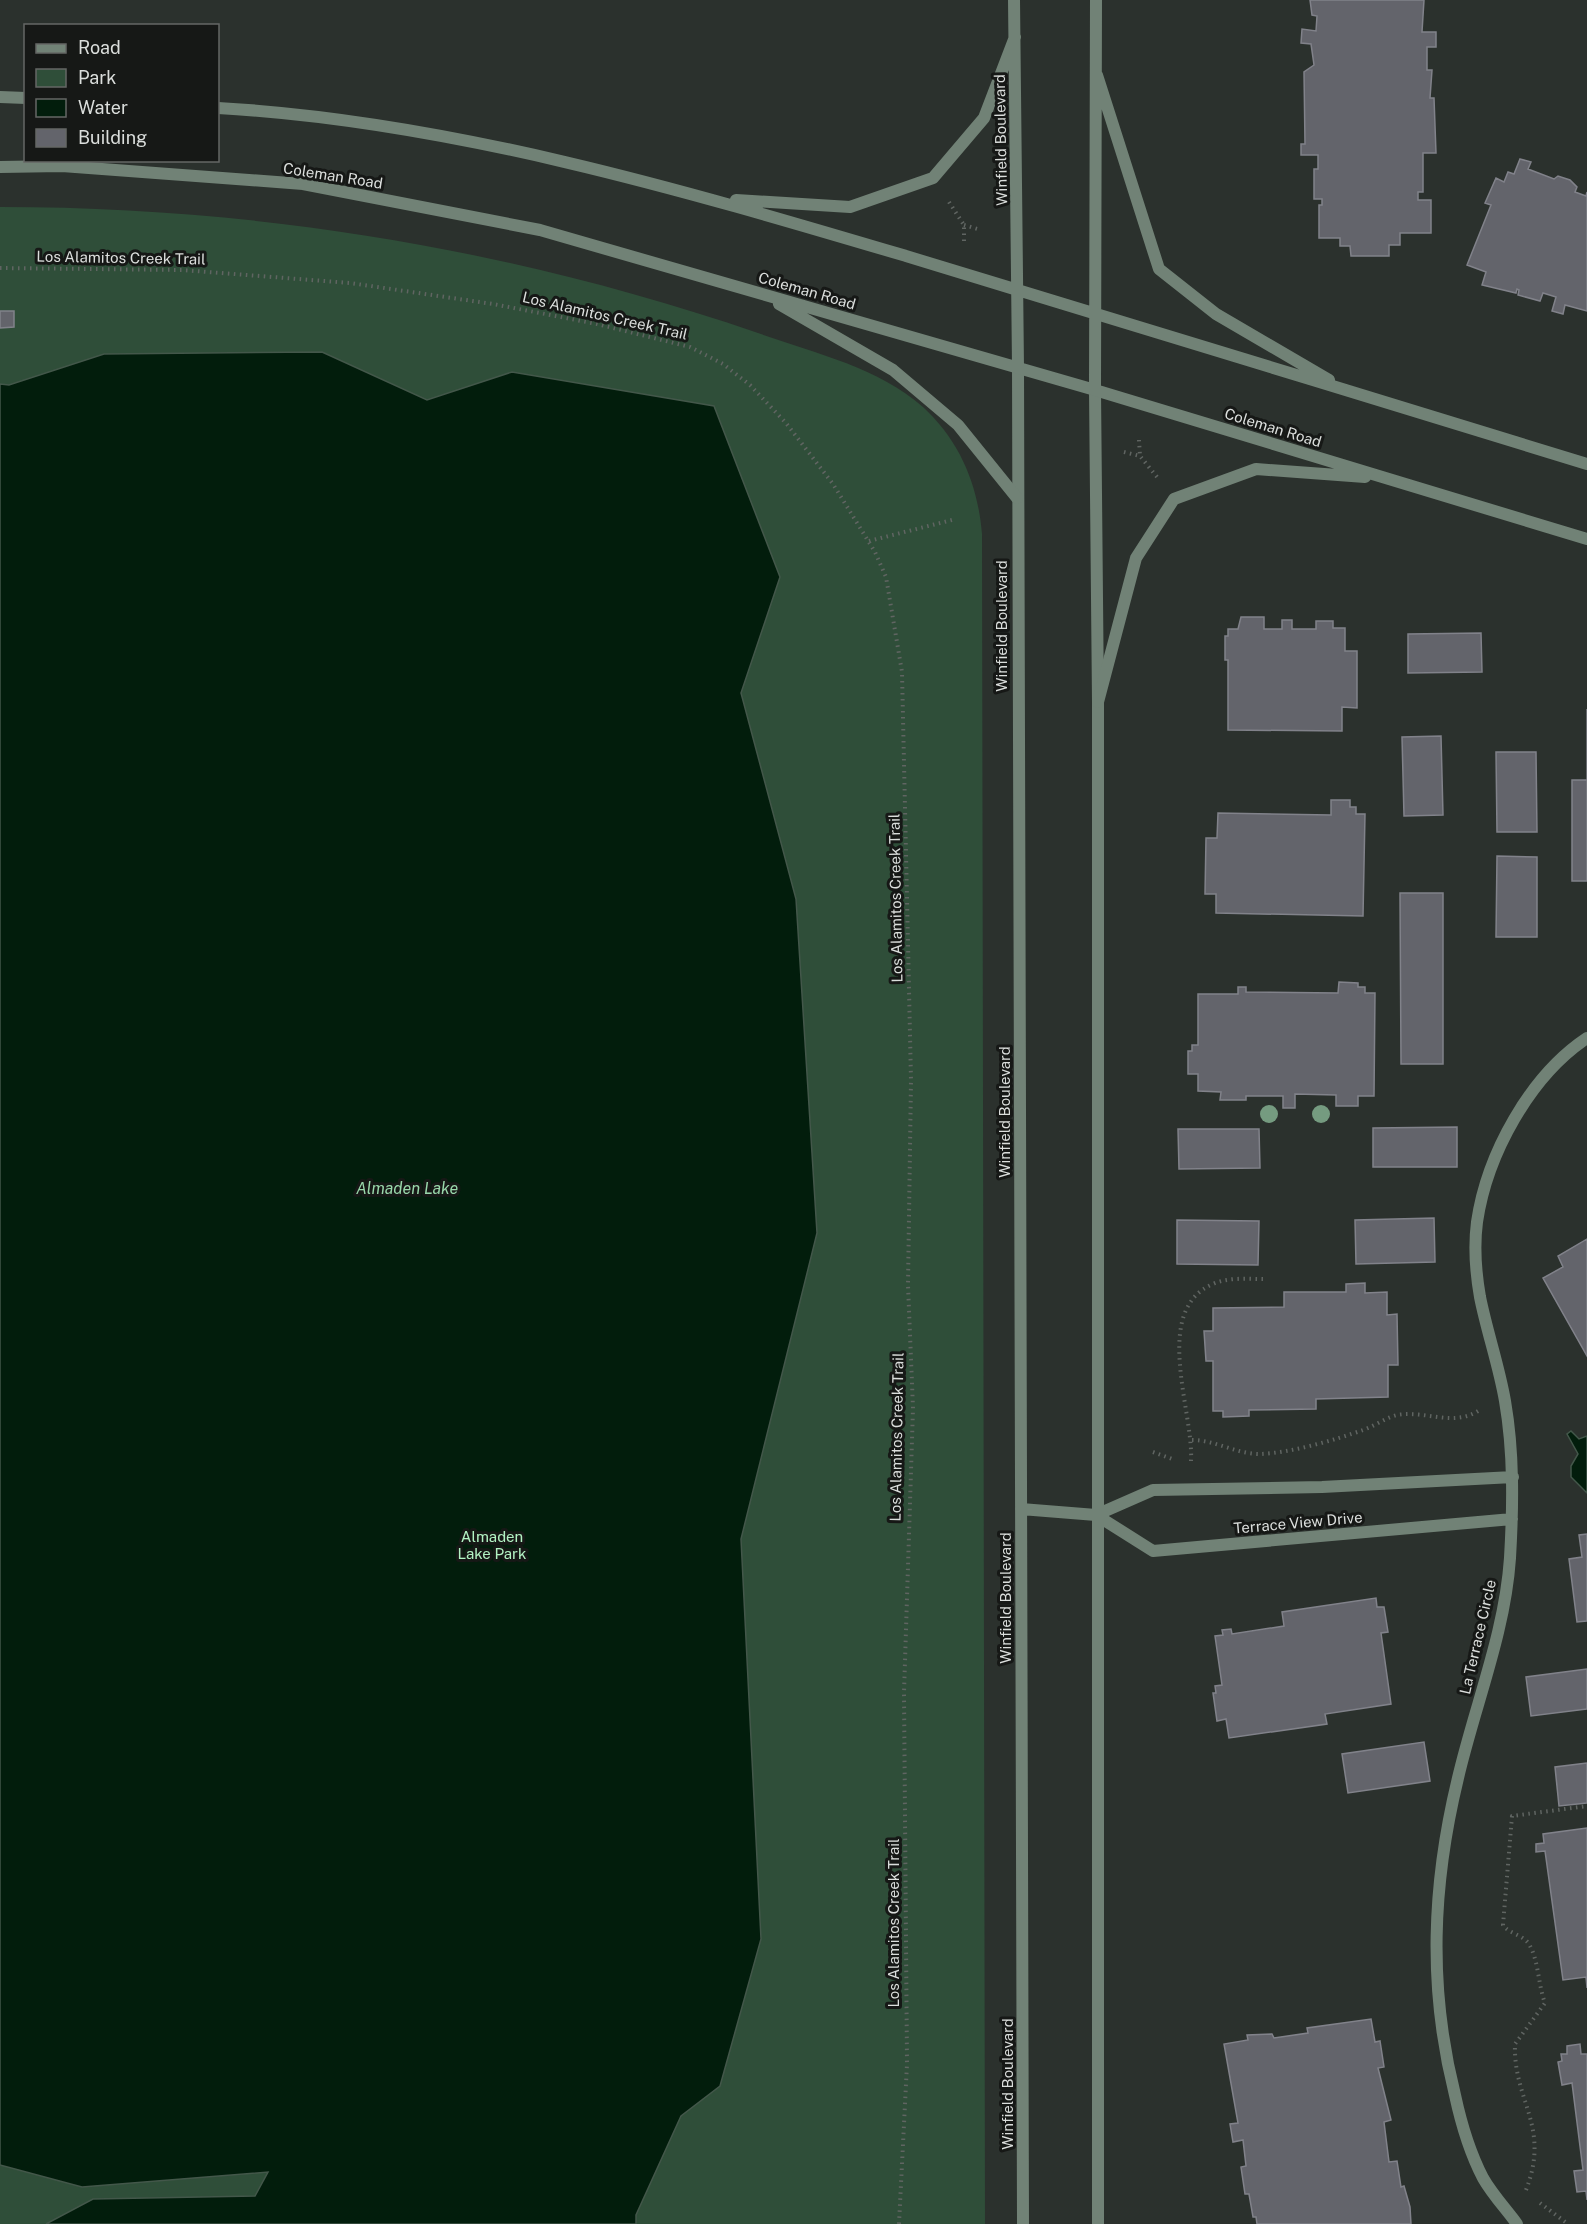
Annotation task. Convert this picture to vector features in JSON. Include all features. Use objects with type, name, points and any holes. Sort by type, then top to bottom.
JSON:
[{"type":"street","name":"Winfield Boulevard","points":[[1014,0],[1018,289],[1023,2224]]},
{"type":"street","points":[[1096,0],[1098,2224]]},
{"type":"street","points":[[714,199],[850,207],[933,178],[984,118],[1015,37]]},
{"type":"street","points":[[1097,75],[1159,269],[1216,314],[1351,393]]},
{"type":"street","points":[[0,97],[24,98]]},
{"type":"street","points":[[219,108],[287,112],[456,138],[714,199],[1095,311],[1351,393],[1587,464]]},
{"type":"street","name":"Coleman Road","points":[[0,166],[62,166],[303,184],[540,230],[1018,367],[1587,539]]},
{"type":"street","points":[[762,294],[893,370],[958,425],[1017,498]]},
{"type":"street","points":[[1098,702],[1136,558],[1174,499],[1256,469],[1386,478]]},
{"type":"street","name":"La Terrace Circle","points":[[1516,2224],[1484,2179],[1461,2120],[1442,2045],[1436,1974],[1438,1886],[1457,1780],[1498,1629],[1509,1565],[1512,1519],[1513,1478],[1505,1399],[1480,1296],[1477,1223],[1495,1160],[1526,1098],[1549,1068],[1587,1038]]},
{"type":"street","name":"Terrace View Drive","points":[[1096,1515],[1153,1490],[1322,1487],[1513,1478]]},
{"type":"street","name":"Terrace View Drive","points":[[1021,1509],[1096,1515],[1153,1551],[1512,1519]]},
{"type":"path","points":[[946,198],[964,225],[964,242]]},
{"type":"path","points":[[964,225],[981,230]]},
{"type":"path","name":"Los Alamitos Creek Trail","points":[[0,268],[182,270],[350,284],[493,304],[617,328],[690,347],[723,364],[750,385],[786,423],[833,484],[868,541],[886,577],[902,672],[912,1168],[908,1285],[913,1408],[904,1694],[907,2064],[899,2224]]},
{"type":"path","points":[[1139,440],[1140,456],[1160,482]]},
{"type":"path","points":[[1120,451],[1140,456]]},
{"type":"path","points":[[868,541],[952,520]]},
{"type":"path","points":[[1183,1461],[1191,1461],[1192,1440],[1182,1394],[1180,1361],[1185,1310],[1197,1294],[1214,1283],[1264,1279]]},
{"type":"path","points":[[1192,1440],[1260,1454],[1365,1429],[1399,1415],[1454,1419],[1468,1418],[1478,1412]]},
{"type":"path","points":[[1153,1452],[1175,1460]]},
{"type":"path","points":[[1568,2224],[1525,2192],[1533,2173],[1534,2128],[1518,2076],[1515,2044],[1545,2003],[1529,1945],[1520,1935],[1506,1930],[1503,1925],[1512,1816],[1587,1806]]},
{"type":"green space","name":"Almaden Lake","points":[[0,207],[97,209],[193,215],[289,225],[384,238],[479,256],[573,278],[666,303],[866,371],[905,393],[923,407],[947,434],[965,465],[976,498],[982,534],[985,2224],[0,2224]]},
{"type":"water","name":"Almaden Lake","points":[[322,352],[427,400],[512,372],[714,406],[780,577],[741,693],[796,899],[817,1233],[741,1539],[761,1939],[720,2086],[681,2116],[636,2215],[636,2224],[46,2224],[93,2199],[255,2196],[268,2172],[82,2187],[0,2165],[0,384],[9,385],[104,354]]},
{"type":"water","points":[[1571,1431],[1579,1439],[1587,1436],[1587,1493],[1571,1477],[1571,1466],[1578,1454],[1567,1434]]},
{"type":"building","points":[[1310,0],[1424,0],[1422,32],[1436,32],[1436,47],[1427,47],[1427,70],[1432,70],[1430,98],[1434,98],[1436,153],[1423,153],[1423,192],[1418,192],[1418,200],[1431,200],[1431,233],[1400,233],[1400,245],[1389,245],[1389,256],[1351,256],[1350,246],[1340,246],[1340,238],[1319,238],[1319,205],[1322,205],[1322,199],[1314,199],[1314,169],[1318,169],[1318,155],[1301,155],[1301,144],[1305,144],[1304,72],[1314,65],[1311,44],[1301,43],[1302,29],[1316,31],[1317,16],[1312,15]]},
{"type":"building","points":[[1520,159],[1531,162],[1528,169],[1554,179],[1558,176],[1570,180],[1577,187],[1575,192],[1586,196],[1587,192],[1587,311],[1565,305],[1563,314],[1552,311],[1556,297],[1543,293],[1540,301],[1518,295],[1519,290],[1517,289],[1516,293],[1482,285],[1486,272],[1467,265],[1491,205],[1485,203],[1496,178],[1504,182],[1508,172],[1514,174]]},
{"type":"building","points":[[0,311],[14,311],[14,327],[0,328]]},
{"type":"building","points":[[1241,617],[1264,617],[1264,629],[1282,629],[1282,620],[1292,620],[1292,629],[1316,629],[1316,621],[1333,621],[1333,628],[1345,628],[1345,651],[1357,651],[1357,708],[1342,707],[1342,731],[1228,730],[1228,660],[1225,660],[1225,636],[1228,636],[1228,629],[1238,629]]},
{"type":"building","points":[[1481,633],[1482,672],[1408,673],[1408,634]]},
{"type":"building","points":[[1441,736],[1443,815],[1404,816],[1402,737]]},
{"type":"building","points":[[1496,752],[1536,752],[1537,832],[1497,832]]},
{"type":"building","points":[[1572,780],[1587,780],[1587,881],[1572,881]]},
{"type":"building","points":[[1331,800],[1350,800],[1350,807],[1356,807],[1356,814],[1365,814],[1363,916],[1216,913],[1216,894],[1205,894],[1206,838],[1217,838],[1218,813],[1331,815]]},
{"type":"building","points":[[1497,856],[1537,857],[1537,937],[1496,937]]},
{"type":"building","points":[[1400,893],[1443,893],[1443,1064],[1401,1064]]},
{"type":"building","points":[[1339,982],[1358,983],[1358,987],[1365,987],[1365,993],[1375,993],[1374,1096],[1358,1096],[1358,1106],[1336,1106],[1336,1095],[1295,1094],[1295,1108],[1283,1108],[1283,1096],[1246,1096],[1246,1100],[1220,1100],[1221,1092],[1198,1091],[1198,1074],[1188,1074],[1188,1051],[1192,1051],[1192,1045],[1198,1045],[1198,994],[1238,994],[1238,987],[1246,987],[1246,992],[1338,993]]},
{"type":"building","points":[[1457,1127],[1457,1167],[1373,1167],[1373,1128]]},
{"type":"building","points":[[1178,1129],[1259,1129],[1260,1168],[1179,1169]]},
{"type":"building","points":[[1434,1218],[1435,1262],[1356,1264],[1355,1220]]},
{"type":"building","points":[[1177,1220],[1259,1221],[1258,1265],[1177,1264]]},
{"type":"building","points":[[1587,1239],[1587,1356],[1543,1278],[1563,1267],[1558,1256]]},
{"type":"building","points":[[1365,1283],[1365,1293],[1387,1292],[1387,1315],[1397,1314],[1398,1365],[1388,1365],[1388,1397],[1316,1399],[1316,1409],[1249,1410],[1249,1416],[1223,1417],[1223,1411],[1213,1411],[1213,1361],[1206,1361],[1204,1331],[1213,1331],[1213,1308],[1284,1307],[1284,1292],[1346,1292],[1346,1284]]},
{"type":"building","points":[[1587,1534],[1587,1621],[1577,1622],[1569,1559],[1582,1557],[1579,1535]]},
{"type":"building","points":[[1376,1598],[1377,1607],[1384,1607],[1388,1632],[1381,1633],[1391,1704],[1325,1714],[1327,1724],[1229,1738],[1226,1719],[1217,1721],[1213,1693],[1216,1693],[1215,1686],[1222,1685],[1215,1636],[1223,1635],[1222,1630],[1231,1629],[1232,1634],[1284,1626],[1282,1612]]},
{"type":"building","points":[[1587,1669],[1587,1709],[1531,1716],[1526,1677]]},
{"type":"building","points":[[1424,1742],[1430,1781],[1348,1793],[1342,1754]]},
{"type":"building","points":[[1587,1763],[1587,1803],[1559,1806],[1555,1767]]},
{"type":"building","points":[[1587,1828],[1587,1988],[1586,1977],[1563,1980],[1545,1851],[1536,1852],[1536,1844],[1544,1843],[1543,1834]]},
{"type":"building","points":[[1371,2019],[1375,2042],[1380,2041],[1384,2067],[1378,2068],[1391,2120],[1384,2122],[1389,2162],[1397,2161],[1401,2187],[1404,2186],[1410,2207],[1411,2224],[1257,2224],[1256,2217],[1253,2217],[1249,2194],[1245,2194],[1241,2167],[1246,2166],[1243,2140],[1233,2142],[1230,2124],[1238,2123],[1224,2044],[1248,2040],[1247,2035],[1272,2034],[1274,2038],[1308,2033],[1307,2028]]},
{"type":"building","points":[[1580,2044],[1581,2054],[1587,2054],[1587,2200],[1586,2191],[1577,2192],[1574,2171],[1583,2170],[1572,2083],[1562,2085],[1558,2062],[1562,2061],[1561,2054],[1567,2054],[1567,2046]]},
{"type":"park label","name":"Almaden Lake Park","points":[[492,1546]]}]
